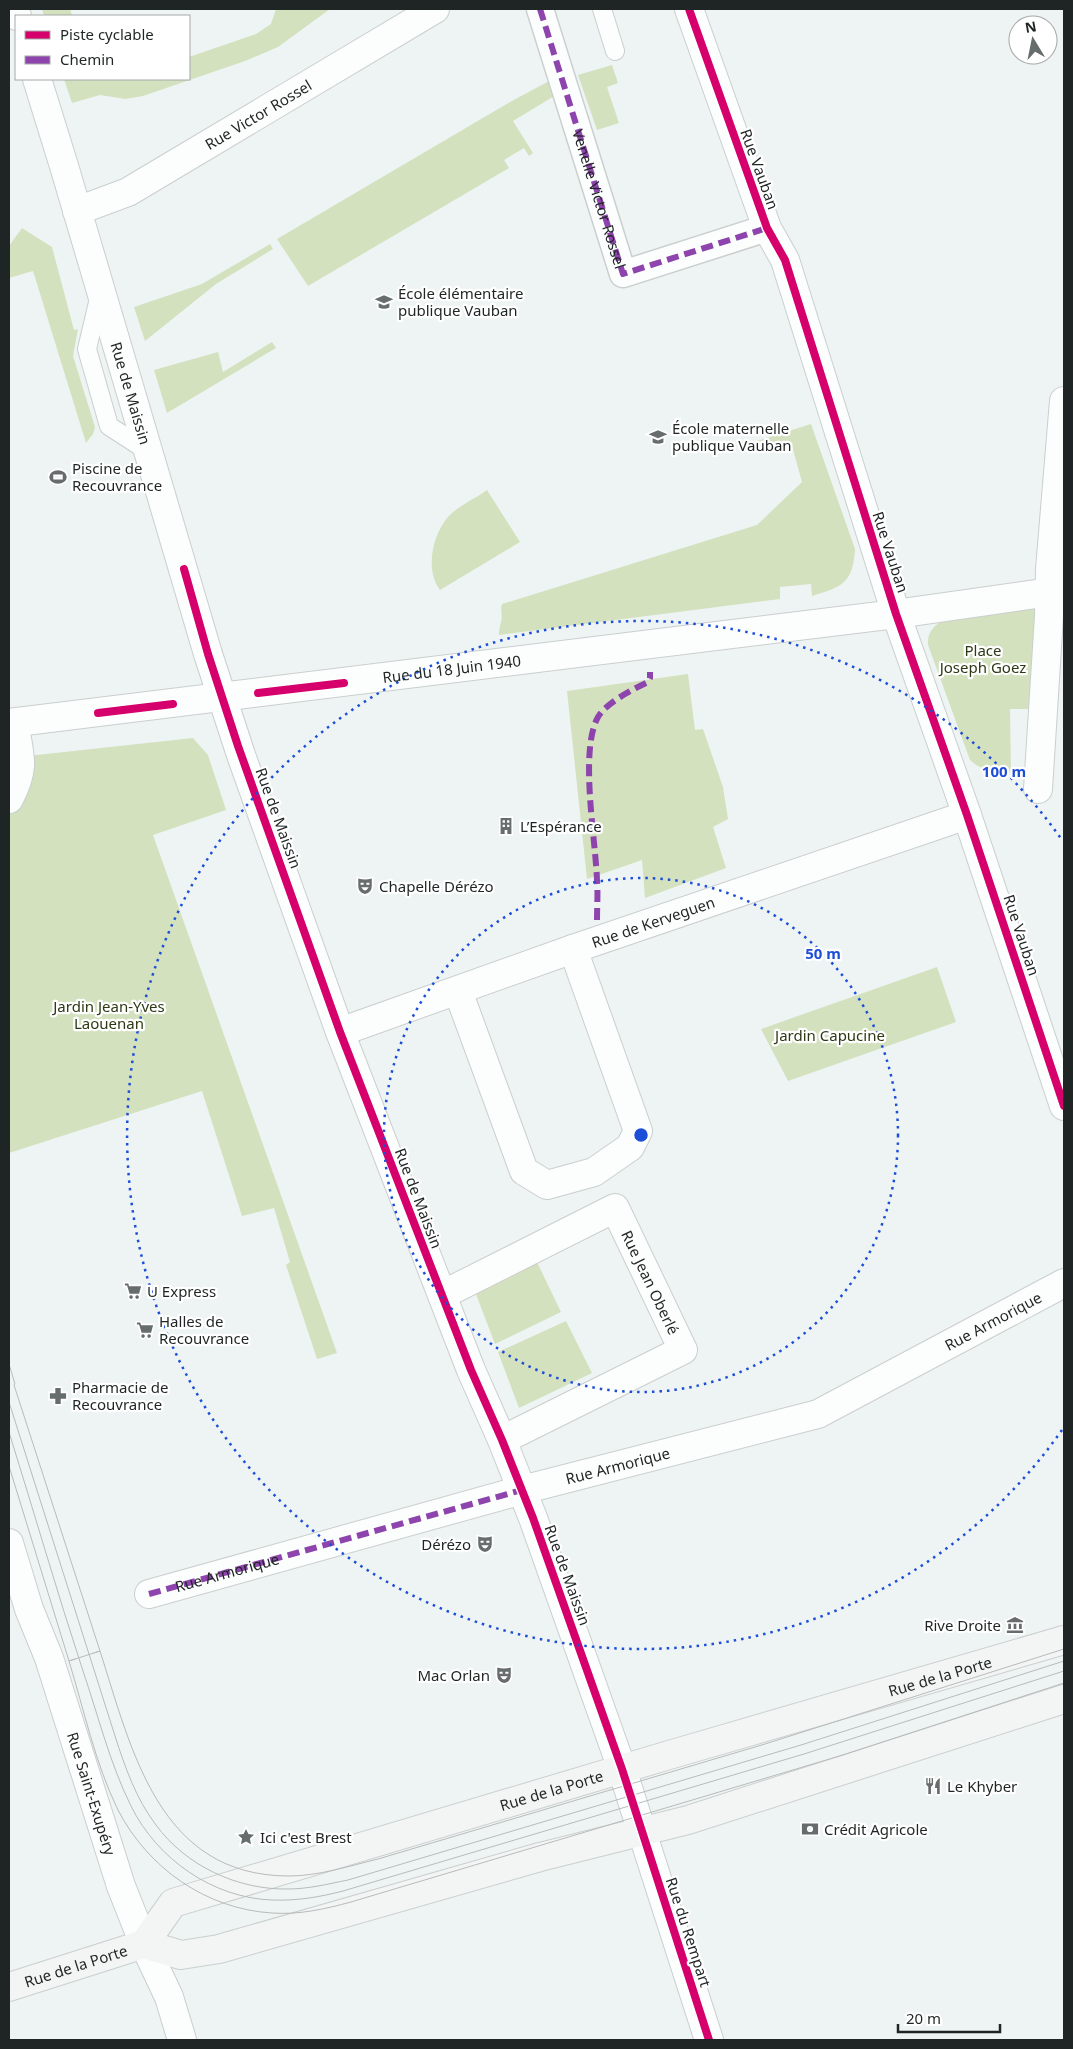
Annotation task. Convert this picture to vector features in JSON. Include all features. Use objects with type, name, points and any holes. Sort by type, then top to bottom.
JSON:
[{"type":"main road","name":"Rue de la Porte","points":[[144,1944],[173,1903],[1064,1640]]},
{"type":"main road","name":"Rue de la Porte","points":[[9,1987],[144,1944],[181,1955],[219,1949],[540,1857],[688,1820],[1064,1699]]},
{"type":"street","name":"Rue Victor Rossel","points":[[77,211],[128,192],[435,9]]},
{"type":"street","name":"Venelle Victor Rossel","points":[[540,9],[624,274],[767,228]]},
{"type":"street","name":"Rue Vauban","points":[[688,9],[767,228],[785,260],[896,614],[968,815],[1064,1106]]},
{"type":"street","name":"Rue de Maissin","points":[[37,80],[222,697],[244,762],[340,1032],[471,1370],[522,1490],[622,1769],[642,1832]]},
{"type":"street","points":[[1038,789],[1057,593],[1050,569],[1064,401]]},
{"type":"street","points":[[896,614],[1057,593]]},
{"type":"street","name":"Rue du 18 Juin 1940","points":[[11,723],[896,614]]},
{"type":"street","points":[[9,800],[17,784],[21,762],[11,723]]},
{"type":"street","name":"Rue de Kerveguen","points":[[340,1032],[573,949],[968,815]]},
{"type":"street","points":[[458,991],[524,1172],[547,1185],[594,1172],[630,1148],[638,1131],[573,949]]},
{"type":"street","name":"Rue Jean Oberlé","points":[[442,1295],[615,1208],[683,1350],[502,1440]]},
{"type":"street","name":"Rue Armorique","points":[[149,1594],[522,1490],[818,1414],[1064,1283]]},
{"type":"street","name":"Rue Saint-Exupéry","points":[[9,1543],[19,1612],[49,1658],[121,1886],[144,1944],[169,1997],[182,2040]]},
{"type":"street","name":"Rue du Rempart","points":[[642,1832],[709,2040]]},
{"type":"lane","points":[[602,9],[615,51]]},
{"type":"green space","points":[[42,9],[70,9],[72,15],[44,15]]},
{"type":"green space","points":[[276,9],[330,9],[278,47],[245,61],[190,80],[190,57],[256,34],[271,24]]},
{"type":"green space","points":[[612,65],[618,83],[607,87],[619,123],[597,130],[578,75]]},
{"type":"green space","points":[[64,80],[190,80],[143,96],[125,99],[100,95],[72,103]]},
{"type":"green space","points":[[551,80],[556,95],[513,121],[533,153],[529,156],[524,148],[504,160],[509,168],[308,286],[277,239],[510,102]]},
{"type":"green space","points":[[22,228],[52,247],[74,330],[78,329],[73,356],[95,427],[93,434],[86,443],[33,271],[9,278],[9,246]]},
{"type":"green space","points":[[270,244],[273,249],[216,284],[145,341],[134,307],[202,284]]},
{"type":"green space","points":[[272,342],[276,348],[167,413],[154,370],[218,352],[223,372]]},
{"type":"green space","points":[[811,424],[855,549],[852,569],[844,582],[831,590],[812,596],[811,584],[780,587],[780,599],[499,635],[502,620],[502,604],[757,525],[802,482],[792,446],[755,452],[754,442]]},
{"type":"green space","points":[[487,490],[520,542],[440,590],[435,582],[432,563],[434,543],[438,533],[452,513]]},
{"type":"green space","name":"Place Joseph Goez","points":[[1004,607],[1035,609],[1030,709],[1010,709],[1011,773],[989,771],[979,767],[970,760],[928,645],[930,633],[935,626],[943,621],[974,611]]},
{"type":"green space","points":[[688,674],[695,730],[703,729],[723,787],[728,819],[713,827],[726,868],[645,898],[642,860],[587,879],[567,691]]},
{"type":"green space","name":"Jardin Jean-Yves Laouenan","points":[[193,738],[208,755],[226,810],[153,835],[337,1353],[317,1359],[286,1265],[290,1262],[274,1208],[242,1216],[202,1091],[9,1153],[9,758]]},
{"type":"green space","name":"Jardin Capucine","points":[[937,967],[956,1022],[788,1081],[761,1029]]},
{"type":"green space","points":[[535,1258],[561,1312],[495,1344],[474,1289]]},
{"type":"green space","points":[[566,1321],[592,1373],[519,1408],[498,1352]]},
{"type":"tram line","points":[[9,1364],[14,1385],[100,1651],[94,1653]]},
{"type":"tram line","points":[[9,1402],[115,1736],[137,1794],[156,1825],[168,1840],[182,1852],[198,1864],[215,1873],[250,1885],[296,1889],[348,1880],[801,1745],[1064,1661]]},
{"type":"tram line","points":[[9,1432],[105,1739],[131,1806],[142,1825],[171,1859],[208,1883],[250,1898],[290,1900],[317,1897],[343,1891],[804,1754],[1064,1671]]},
{"type":"tram line","points":[[9,1466],[69,1661],[75,1659]]},
{"type":"tram line","points":[[1064,1649],[765,1744],[378,1859],[300,1876],[245,1870],[209,1855],[181,1831],[158,1801],[140,1766],[125,1728],[100,1651],[69,1661],[96,1755],[110,1792],[118,1810],[145,1850],[182,1882],[202,1894],[248,1910],[272,1913],[312,1911],[351,1902],[843,1755],[1064,1683]]},
{"type":"marked path","points":[[540,9],[623,274],[767,228]]},
{"type":"marked path","points":[[597,920],[596,864],[589,773],[592,732],[602,712],[620,697],[648,682],[650,672]]},
{"type":"marked path","points":[[149,1594],[522,1490]]},
{"type":"cycle path","points":[[689,9],[767,228],[785,260],[896,614],[967,815],[1064,1106]]},
{"type":"cycle path","points":[[184,569],[208,654],[238,746],[340,1032],[471,1370],[502,1440],[533,1518],[622,1769],[709,2040]]},
{"type":"cycle path","points":[[258,693],[344,683]]},
{"type":"cycle path","points":[[98,713],[173,704]]},
{"type":"place","name":"École élémentaire publique Vauban","points":[[384,302]]},
{"type":"place","name":"École maternelle publique Vauban","points":[[658,437]]},
{"type":"place","name":"Piscine de Recouvrance","points":[[58,477]]},
{"type":"place","name":"L’Espérance","points":[[506,826]]},
{"type":"place","name":"Chapelle Dérézo","points":[[365,886]]},
{"type":"place","name":"U Express","points":[[133,1291]]},
{"type":"place","name":"Halles de Recouvrance","points":[[145,1330]]},
{"type":"place","name":"Pharmacie de Recouvrance","points":[[58,1396]]},
{"type":"place","name":"Dérézo","points":[[485,1544]]},
{"type":"place","name":"Rive Droite","points":[[1015,1625]]},
{"type":"place","name":"Mac Orlan","points":[[504,1675]]},
{"type":"place","name":"Le Khyber","points":[[933,1786]]},
{"type":"place","name":"Crédit Agricole","points":[[810,1829]]},
{"type":"place","name":"Ici c'est Brest","points":[[246,1837]]}]
